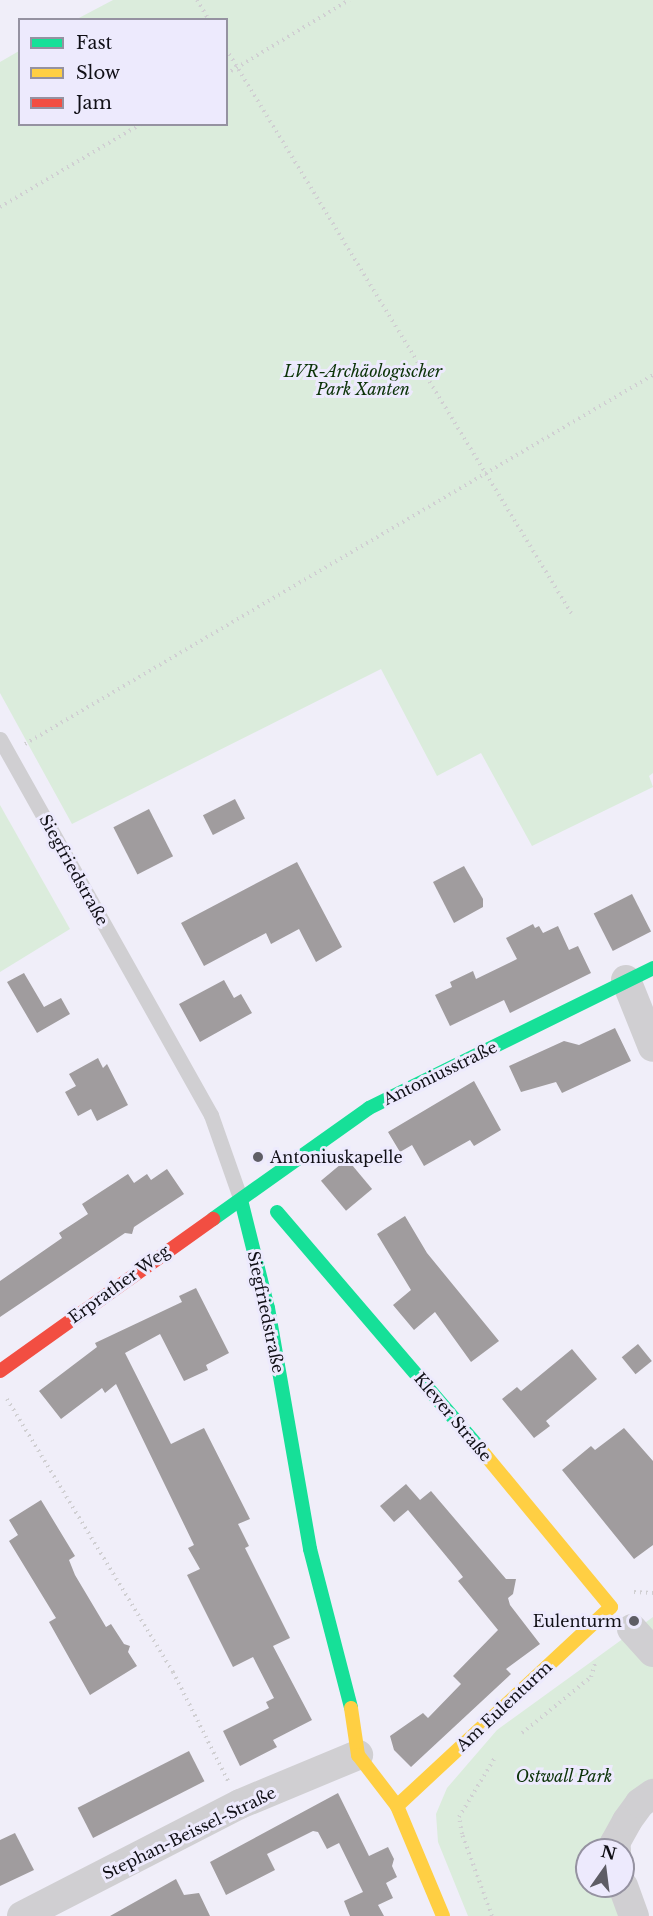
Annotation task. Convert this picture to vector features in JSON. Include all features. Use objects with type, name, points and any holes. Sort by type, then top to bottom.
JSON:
[{"type":"street","name":"Antoniusstraße","points":[[241,1200],[369,1108],[653,968]]},
{"type":"street","points":[[626,980],[653,1047]]},
{"type":"street","name":"Erprather Weg","points":[[0,1371],[166,1249],[241,1200]]},
{"type":"street","name":"Siegfriedstraße","points":[[241,1200],[268,1308],[310,1549],[354,1718],[358,1755]]},
{"type":"street","name":"Klever Straße","points":[[277,1212],[387,1337],[623,1620],[653,1652]]},
{"type":"street","name":"Am Eulenturm","points":[[397,1806],[586,1629],[623,1620]]},
{"type":"street","points":[[358,1755],[397,1806],[443,1916]]},
{"type":"street","name":"Stephan-Beissel-Straße","points":[[22,1916],[240,1804],[358,1755]]},
{"type":"street","points":[[618,1838],[640,1803],[653,1794]]},
{"type":"street","points":[[627,1898],[634,1916]]},
{"type":"lane","name":"Siegfriedstraße","points":[[0,739],[211,1115],[241,1200]]},
{"type":"path","points":[[197,0],[208,18]]},
{"type":"path","points":[[228,73],[349,0]]},
{"type":"path","points":[[228,52],[573,616]]},
{"type":"path","points":[[0,207],[138,126]]},
{"type":"path","points":[[9,754],[653,375]]},
{"type":"path","points":[[0,1388],[172,1672],[240,1804]]},
{"type":"path","points":[[518,1735],[591,1677],[596,1661],[586,1629]]},
{"type":"path","points":[[492,1916],[459,1817],[500,1750]]},
{"type":"green space","name":"LVR-Archäologischer Park Xanten","points":[[113,0],[653,0],[653,773],[649,776],[653,787],[532,846],[481,753],[437,776],[381,669],[72,824],[0,693],[0,62],[18,52],[18,126],[228,126],[228,18],[79,18]]},
{"type":"green space","points":[[0,805],[70,929],[0,972]]},
{"type":"green space","name":"Ostwall Park","points":[[653,1617],[653,1794],[624,1838],[575,1838],[575,1898],[627,1898],[634,1916],[468,1916],[438,1842],[436,1814],[447,1788],[497,1730]]},
{"type":"building","points":[[235,799],[245,819],[213,835],[203,815]]},
{"type":"building","points":[[149,809],[173,856],[137,874],[113,827]]},
{"type":"building","points":[[297,862],[342,947],[316,962],[299,929],[271,944],[266,933],[204,966],[181,923]]},
{"type":"building","points":[[464,866],[483,899],[483,907],[454,923],[433,882]]},
{"type":"building","points":[[632,894],[651,931],[613,951],[594,914]]},
{"type":"building","points":[[533,924],[535,928],[539,926],[543,933],[558,926],[569,950],[578,946],[591,973],[510,1013],[504,1000],[450,1026],[435,995],[452,987],[450,982],[473,971],[476,979],[517,959],[506,938]]},
{"type":"building","points":[[24,973],[44,1007],[61,998],[70,1014],[37,1033],[7,982]]},
{"type":"building","points":[[224,980],[234,998],[241,994],[252,1013],[200,1042],[179,1004]]},
{"type":"building","points":[[615,1028],[631,1061],[562,1093],[556,1082],[521,1092],[509,1066],[564,1041],[579,1045]]},
{"type":"building","points":[[98,1058],[103,1068],[107,1064],[128,1105],[97,1121],[91,1109],[78,1116],[65,1092],[76,1086],[69,1074]]},
{"type":"building","points":[[474,1081],[501,1130],[474,1146],[470,1140],[424,1166],[412,1145],[400,1152],[388,1132]]},
{"type":"building","points":[[347,1159],[372,1189],[346,1211],[321,1181]]},
{"type":"building","points":[[167,1169],[184,1194],[134,1227],[132,1234],[125,1233],[0,1317],[0,1281],[62,1238],[59,1233],[88,1214],[82,1204],[128,1174],[134,1183],[147,1174],[151,1180]]},
{"type":"building","points":[[405,1216],[427,1253],[499,1341],[471,1362],[435,1312],[414,1330],[393,1305],[411,1290],[377,1234]]},
{"type":"building","points":[[196,1288],[229,1353],[206,1365],[208,1370],[184,1381],[160,1334],[125,1353],[171,1444],[204,1428],[250,1519],[238,1524],[249,1546],[245,1548],[290,1638],[273,1646],[312,1720],[273,1740],[277,1747],[240,1766],[223,1731],[269,1708],[266,1702],[274,1698],[253,1657],[233,1667],[187,1575],[200,1569],[188,1548],[194,1545],[116,1384],[105,1393],[102,1388],[61,1419],[39,1391],[97,1347],[95,1343],[182,1302],[179,1296]]},
{"type":"building","points":[[638,1344],[652,1361],[636,1374],[622,1357]]},
{"type":"building","points":[[572,1349],[597,1379],[546,1421],[550,1426],[534,1438],[502,1399],[517,1387],[521,1391]]},
{"type":"building","points":[[624,1428],[653,1461],[653,1545],[634,1559],[562,1470],[591,1446],[595,1450]]},
{"type":"building","points":[[406,1484],[420,1500],[431,1491],[506,1579],[516,1579],[513,1594],[508,1598],[510,1605],[540,1644],[506,1669],[511,1674],[411,1767],[394,1750],[390,1736],[423,1713],[428,1718],[461,1684],[453,1676],[498,1630],[458,1581],[463,1577],[408,1510],[394,1522],[380,1506]]},
{"type":"building","points":[[41,1500],[75,1556],[69,1560],[75,1575],[106,1627],[111,1624],[124,1644],[130,1646],[128,1652],[137,1666],[90,1695],[49,1622],[56,1618],[9,1541],[18,1535],[9,1520]]},
{"type":"building","points":[[189,1751],[204,1781],[93,1838],[78,1808]]},
{"type":"building","points":[[338,1793],[369,1856],[388,1847],[394,1859],[392,1866],[397,1877],[386,1883],[393,1898],[378,1905],[384,1916],[350,1916],[344,1901],[363,1892],[339,1843],[327,1849],[318,1832],[313,1831],[267,1854],[275,1870],[226,1895],[210,1862]]},
{"type":"building","points":[[15,1833],[34,1870],[0,1886],[0,1840]]},
{"type":"building","points":[[176,1879],[184,1895],[199,1893],[210,1916],[110,1916]]},
{"type":"traffic: fast","points":[[213,1219],[369,1108],[653,968]]},
{"type":"traffic: fast","points":[[241,1200],[268,1308],[310,1549],[351,1708]]},
{"type":"traffic: fast","points":[[277,1212],[483,1452]]},
{"type":"traffic: slow","points":[[397,1806],[611,1607],[483,1452]]},
{"type":"traffic: slow","points":[[351,1708],[358,1755],[397,1806],[443,1916]]},
{"type":"traffic: jam","points":[[0,1371],[213,1219]]},
{"type":"place","name":"Antoniuskapelle","points":[[258,1157]]},
{"type":"place","name":"Eulenturm","points":[[634,1621]]}]
